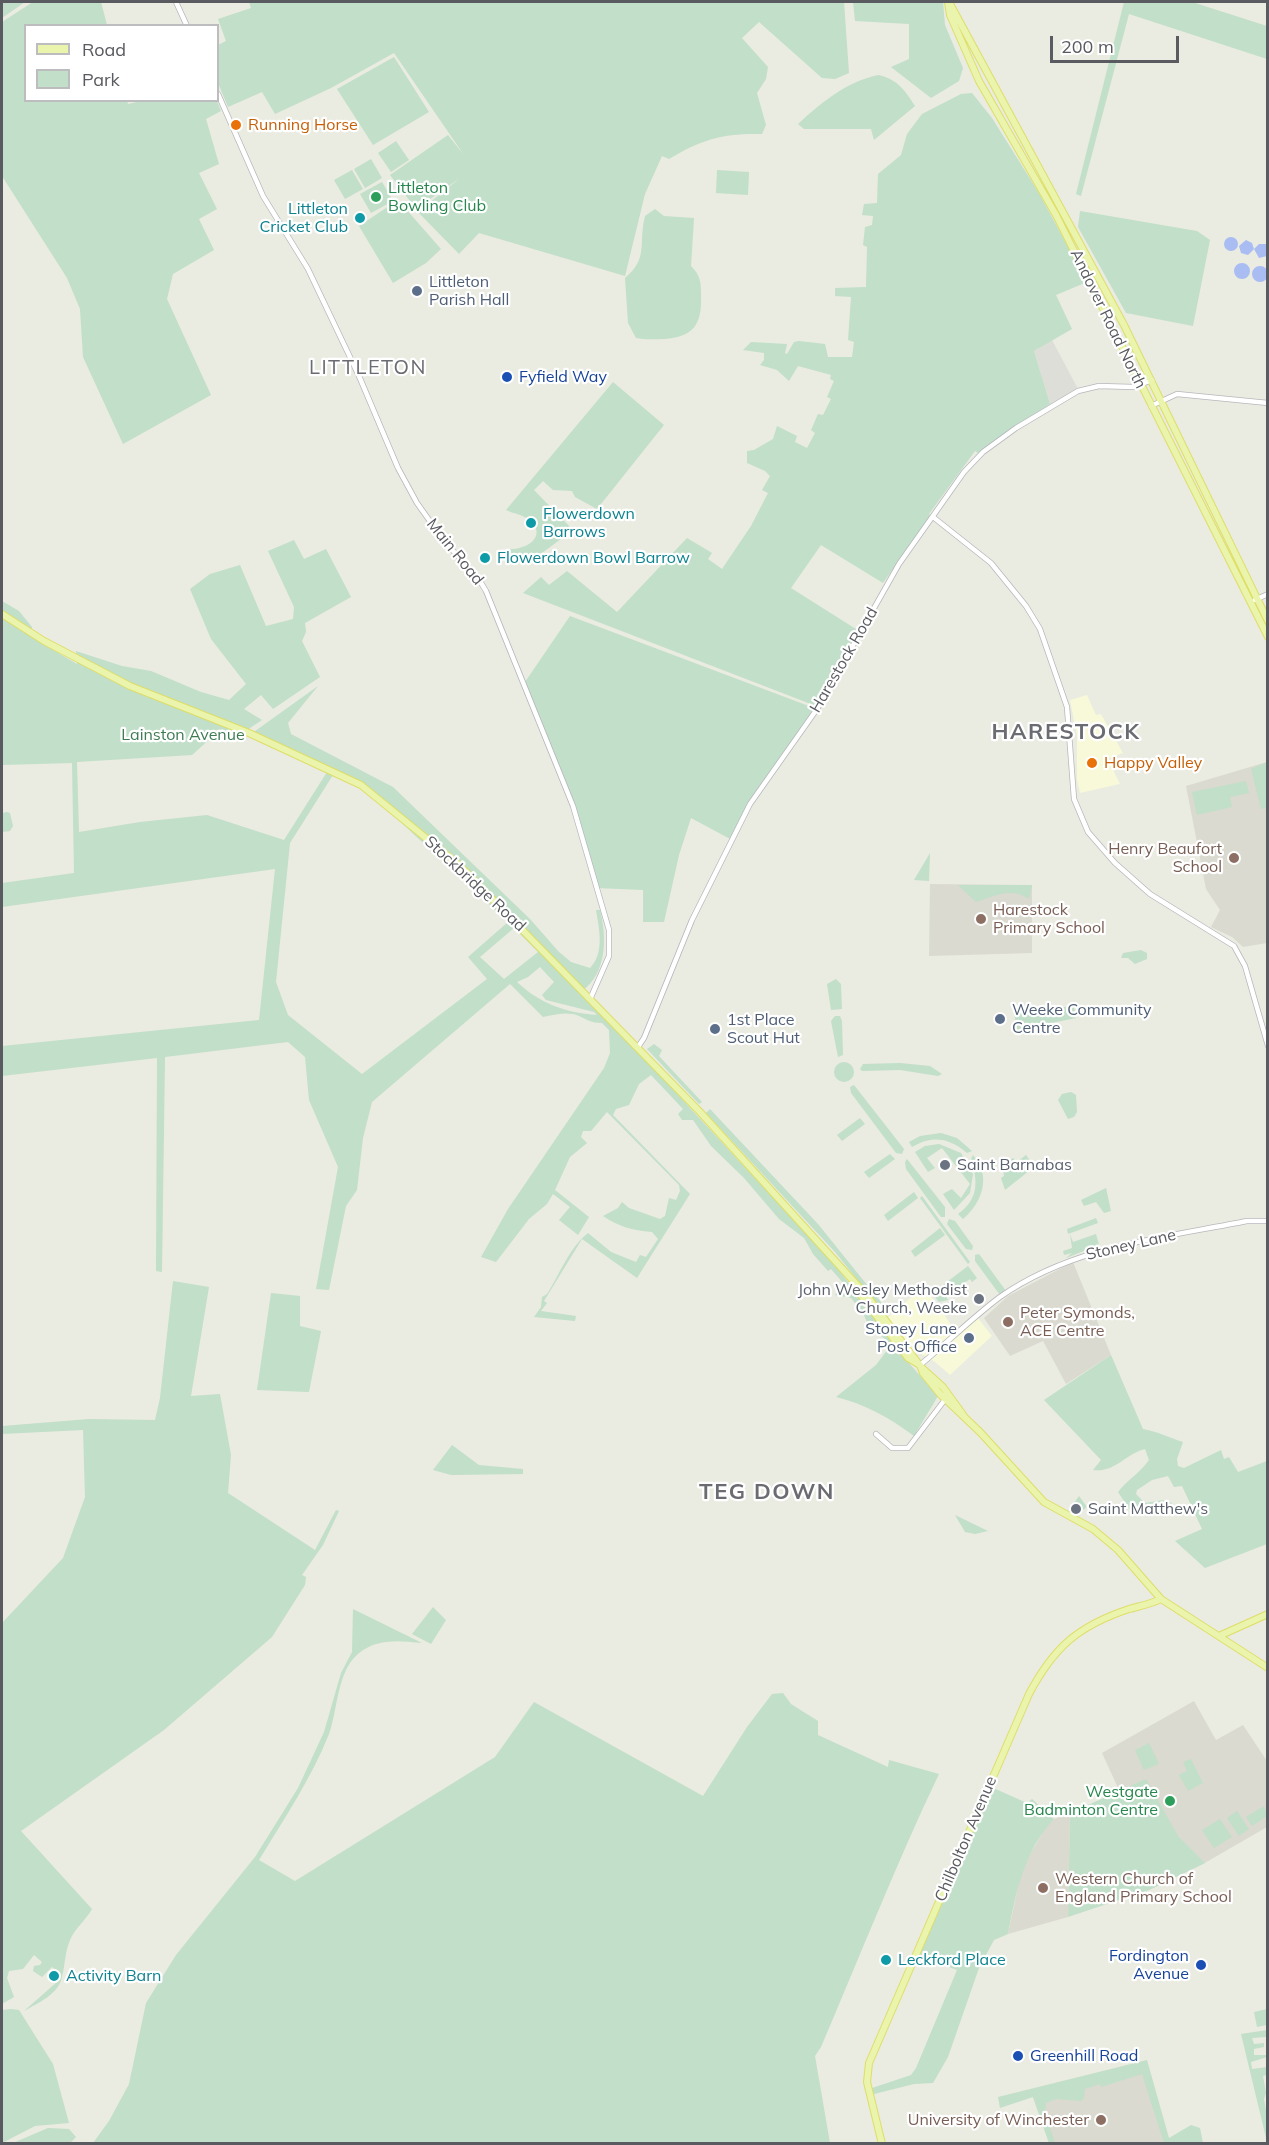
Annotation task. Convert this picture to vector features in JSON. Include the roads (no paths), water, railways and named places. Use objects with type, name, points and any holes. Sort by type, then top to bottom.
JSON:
[{"type":"main road","name":"Andover Road North","points":[[949,2],[993,86],[1058,200],[1152,380],[1268,621]]},
{"type":"main road","name":"Andover Road North","points":[[949,2],[950,15],[979,81],[1056,215],[1268,638]]},
{"type":"main road","name":"Stockbridge Road","points":[[2,614],[44,641],[130,686],[249,733],[361,784],[459,865],[591,997],[700,1112],[872,1303],[947,1397],[1035,1494],[1051,1507],[1093,1529],[1118,1550],[1161,1599],[1268,1668]]},
{"type":"main road","name":"Chilbolton Avenue","points":[[882,2144],[867,2082],[868,2063],[1033,1688],[1047,1662],[1060,1647],[1083,1629],[1161,1599]]},
{"type":"main road","points":[[1219,1636],[1268,1614]]},
{"type":"street","points":[[176,2],[187,24]]},
{"type":"street","name":"Main Road","points":[[219,96],[263,196],[299,251],[313,279],[359,376],[398,468],[417,503],[444,541],[478,578],[486,591],[576,814],[609,930],[609,956],[591,997]]},
{"type":"street","name":"Harestock Road","points":[[638,1047],[648,1029],[692,920],[750,804],[817,709],[899,564],[964,472],[983,452],[1016,428],[1078,391],[1099,386],[1141,386],[1152,380]]},
{"type":"street","points":[[1151,406],[1171,395],[1185,394],[1268,403]]},
{"type":"street","points":[[933,517],[991,563],[1026,606],[1040,628],[1067,707],[1074,799],[1088,832],[1121,869],[1150,894],[1179,914],[1226,939],[1239,952],[1268,1046]]},
{"type":"street","points":[[1250,602],[1268,594]]},
{"type":"street","name":"Stoney Lane","points":[[920,1365],[999,1299],[1060,1264],[1112,1247],[1247,1221],[1268,1221]]},
{"type":"street","points":[[876,1434],[892,1448],[908,1448],[947,1397]]},
{"type":"water","points":[[1228,237],[1234,237],[1238,244],[1234,251],[1228,251],[1224,247],[1224,241]]},
{"type":"water","points":[[1246,240],[1252,243],[1254,249],[1248,255],[1241,253],[1239,246]]},
{"type":"water","points":[[1259,244],[1266,244],[1267,256],[1259,258],[1254,249]]},
{"type":"water","points":[[1242,263],[1248,265],[1250,271],[1248,277],[1242,279],[1236,277],[1234,271],[1236,265]]},
{"type":"water","points":[[1260,266],[1266,268],[1268,274],[1266,280],[1260,282],[1254,280],[1252,274],[1254,268]]},
{"type":"place","name":"Running Horse","points":[[236,125]]},
{"type":"place","name":"Littleton Bowling Club","points":[[376,197]]},
{"type":"place","name":"Littleton Cricket Club","points":[[360,218]]},
{"type":"place","name":"Littleton Parish Hall","points":[[417,291]]},
{"type":"place","name":"Fyfield Way","points":[[507,377]]},
{"type":"place","name":"Flowerdown Barrows","points":[[531,523]]},
{"type":"place","name":"Flowerdown Bowl Barrow","points":[[485,558]]},
{"type":"place","name":"Happy Valley","points":[[1092,763]]},
{"type":"place","name":"Henry Beaufort School","points":[[1234,858]]},
{"type":"place","name":"Harestock Primary School","points":[[981,919]]},
{"type":"place","name":"Weeke Community Centre","points":[[1000,1019]]},
{"type":"place","name":"1st Place Scout Hut","points":[[715,1029]]},
{"type":"place","name":"Saint Barnabas","points":[[945,1165]]},
{"type":"place","name":"John Wesley Methodist Church, Weeke","points":[[979,1299]]},
{"type":"place","name":"Peter Symonds, ACE Centre","points":[[1008,1322]]},
{"type":"place","name":"Stoney Lane Post Office","points":[[969,1338]]},
{"type":"place","name":"Saint Matthew's","points":[[1076,1509]]},
{"type":"place","name":"Westgate Badminton Centre","points":[[1170,1801]]},
{"type":"place","name":"Western Church of England Primary School","points":[[1043,1888]]},
{"type":"place","name":"Leckford Place","points":[[886,1960]]},
{"type":"place","name":"Fordington Avenue","points":[[1201,1965]]},
{"type":"place","name":"Activity Barn","points":[[54,1976]]},
{"type":"place","name":"Greenhill Road","points":[[1018,2056]]},
{"type":"place","name":"University of Winchester","points":[[1101,2120]]},
{"type":"district","name":"LITTLETON","points":[[368,368]]},
{"type":"district","name":"HARESTOCK","points":[[1066,732]]},
{"type":"district","name":"TEG DOWN","points":[[767,1492]]},
{"type":"park label","name":"Lainston Avenue","points":[[183,735]]}]
